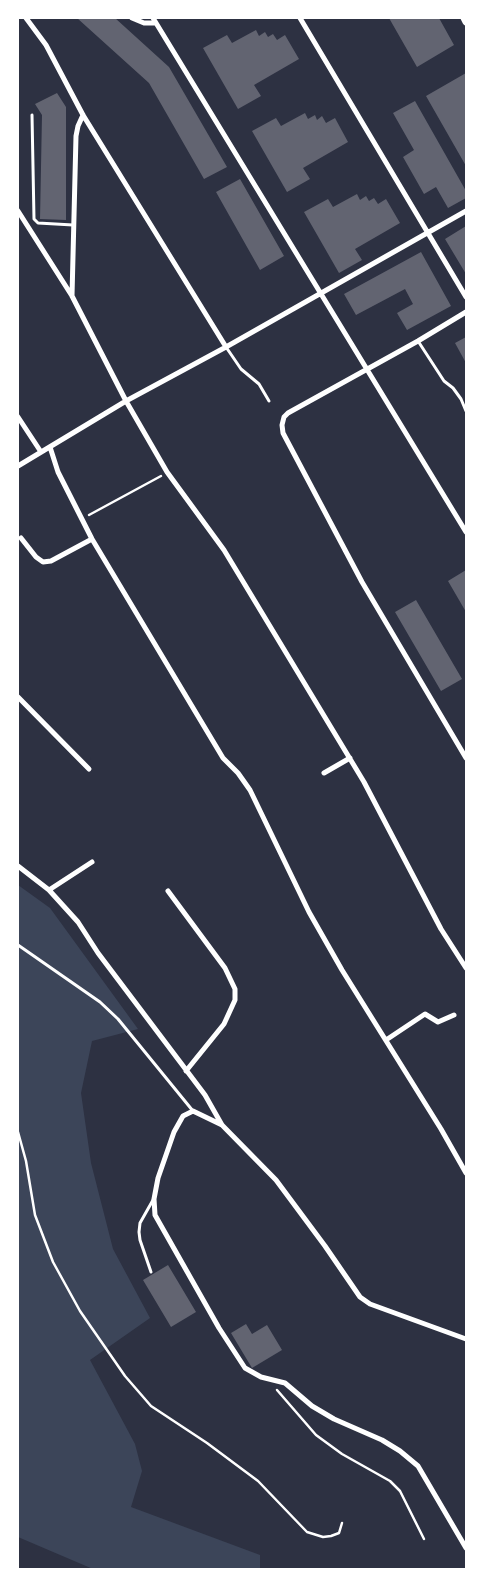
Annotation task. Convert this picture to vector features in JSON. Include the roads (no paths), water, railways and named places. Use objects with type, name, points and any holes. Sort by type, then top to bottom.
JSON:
[{"type":"street","points":[[26,18],[46,45],[83,115],[226,347]]},
{"type":"street","points":[[132,18],[144,23],[156,23]]},
{"type":"street","points":[[153,18],[466,532]]},
{"type":"street","points":[[300,18],[466,297]]},
{"type":"street","points":[[464,18],[466,22]]},
{"type":"street","points":[[72,296],[76,136],[83,115]]},
{"type":"street","points":[[18,211],[72,296],[126,401],[167,472],[224,550],[350,758],[441,929],[466,968]]},
{"type":"street","points":[[18,466],[126,401],[226,347],[466,211]]},
{"type":"street","points":[[466,312],[368,370],[288,413],[282,425],[283,433],[362,582],[466,758]]},
{"type":"street","points":[[18,417],[41,452]]},
{"type":"street","points":[[50,447],[58,472],[92,539],[222,758],[238,773],[250,790],[309,912],[342,970],[466,1173]]},
{"type":"street","points":[[21,538],[36,557],[43,562],[51,562],[92,539]]},
{"type":"street","points":[[18,697],[89,770]]},
{"type":"street","points":[[324,773],[350,758]]},
{"type":"street","points":[[49,890],[92,862]]},
{"type":"street","points":[[18,866],[49,890],[78,922],[98,953],[205,1095],[222,1125],[276,1180],[325,1246],[360,1298],[370,1304],[466,1339]]},
{"type":"street","points":[[168,891],[225,968],[235,989],[235,1000],[224,1024],[186,1071]]},
{"type":"street","points":[[386,1040],[425,1014],[438,1022],[454,1015]]},
{"type":"street","points":[[222,1125],[193,1111],[183,1116],[174,1132],[158,1178],[154,1199],[155,1215],[161,1227],[244,1368],[261,1377],[285,1383],[312,1406],[334,1419],[382,1440],[400,1451],[418,1466],[466,1548]]},
{"type":"lane","points":[[32,114],[34,219],[38,223],[74,225]]},
{"type":"lane","points":[[418,341],[444,381],[453,388],[461,399],[466,411]]},
{"type":"lane","points":[[226,347],[241,368],[259,384],[268,401]]},
{"type":"lane","points":[[18,945],[100,1002],[193,1111]]},
{"type":"lane","points":[[151,1272],[139,1232],[140,1223],[154,1199]]}]
